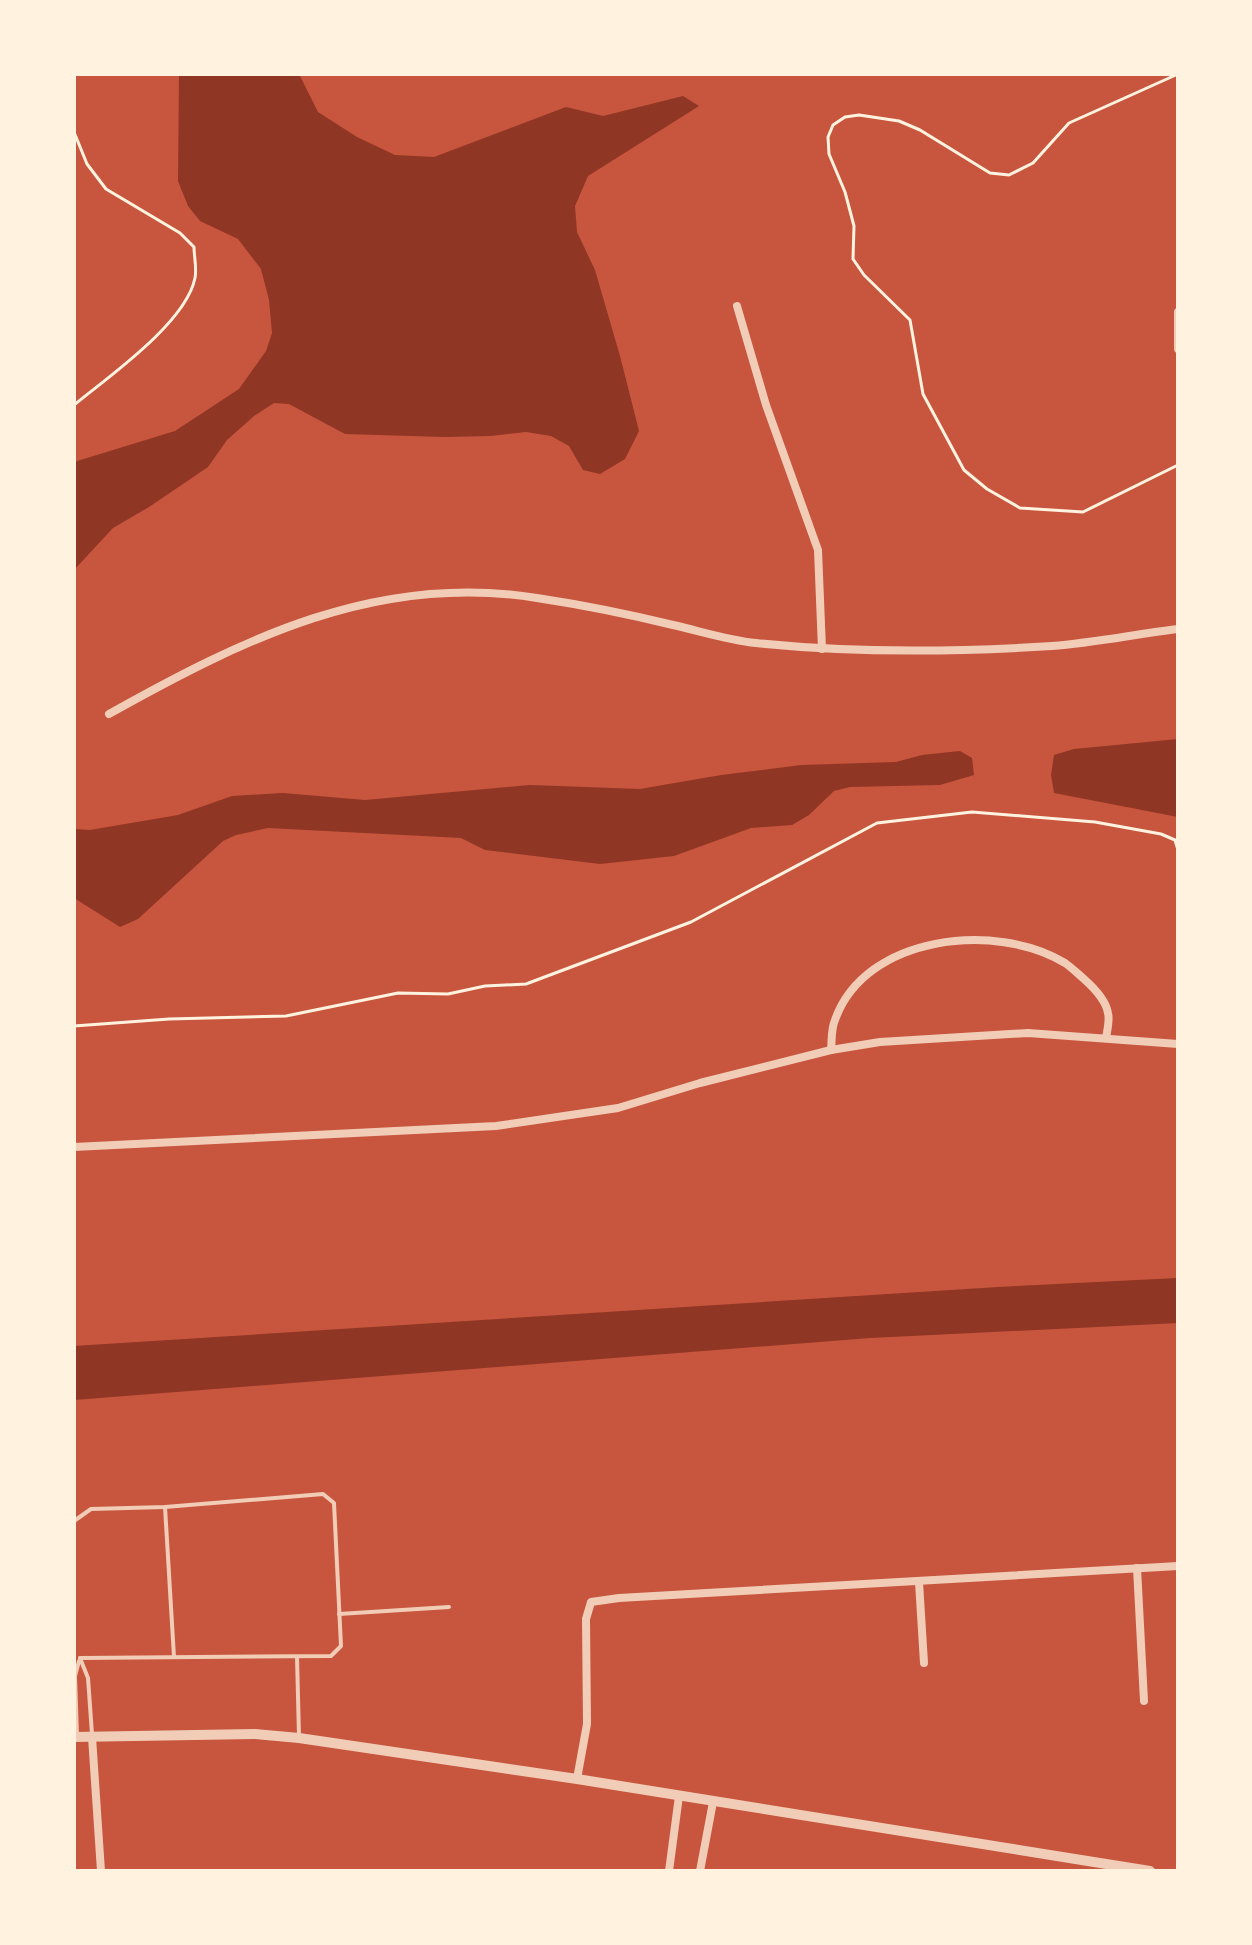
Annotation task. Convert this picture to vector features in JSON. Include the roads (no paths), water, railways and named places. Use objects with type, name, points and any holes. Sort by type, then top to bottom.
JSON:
[{"type":"street","points":[[737,306],[766,405],[818,550],[822,649]]},
{"type":"street","points":[[1178,312],[1178,349]]},
{"type":"street","points":[[109,714],[193,667],[275,630],[343,608],[426,593],[476,592],[533,597],[751,642],[822,649],[1054,646],[1178,629]]},
{"type":"street","points":[[831,1050],[833,1022],[847,995],[866,974],[901,954],[941,942],[983,939],[1018,945],[1064,963],[1094,988],[1108,1013],[1106,1038]]},
{"type":"street","points":[[74,1147],[496,1126],[618,1108],[700,1083],[831,1050],[880,1042],[1028,1033],[1178,1044]]},
{"type":"street","points":[[577,1779],[587,1724],[586,1619],[591,1602],[1178,1566]]},
{"type":"street","points":[[1137,1568],[1144,1701]]},
{"type":"street","points":[[919,1582],[924,1663]]},
{"type":"street","points":[[75,1737],[255,1734],[299,1738],[577,1779],[1150,1871]]},
{"type":"street","points":[[92,1737],[101,1871]]},
{"type":"street","points":[[669,1871],[679,1796]]},
{"type":"street","points":[[700,1871],[713,1802]]},
{"type":"lane","points":[[74,1521],[91,1509],[165,1507],[323,1494],[334,1503],[341,1646],[331,1656],[80,1658]]},
{"type":"lane","points":[[165,1507],[174,1657]]},
{"type":"lane","points":[[339,1614],[449,1607]]},
{"type":"lane","points":[[297,1657],[299,1738]]},
{"type":"lane","points":[[75,1737],[75,1676],[80,1658]]},
{"type":"lane","points":[[80,1658],[88,1678],[92,1737]]}]
